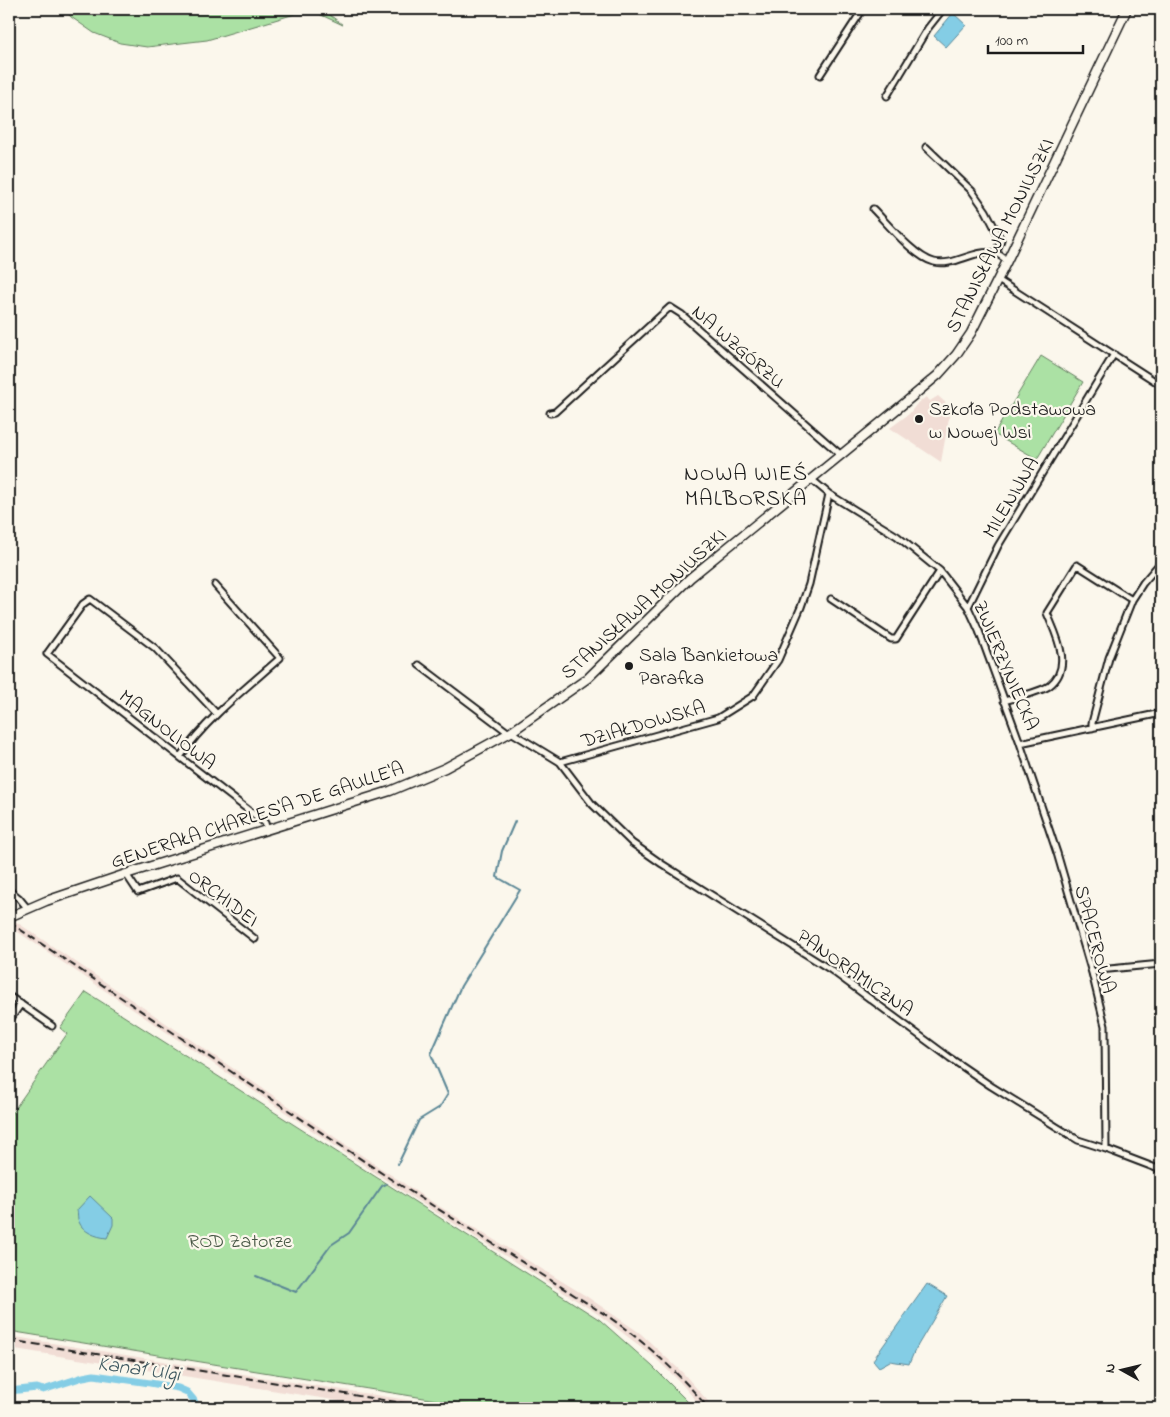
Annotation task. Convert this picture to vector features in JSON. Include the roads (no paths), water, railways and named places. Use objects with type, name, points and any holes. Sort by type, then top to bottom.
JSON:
[{"type":"main road","name":"STANISŁAWA MONIUSZKI","points":[[510,733],[588,678],[690,578],[914,396],[956,356],[971,332],[998,280],[1127,9]]},
{"type":"main road","name":"GENERAŁA CHARLES'A DE GAULLE'A","points":[[9,917],[46,901],[126,874],[390,791],[445,768],[510,733]]},
{"type":"street","points":[[820,75],[863,9]]},
{"type":"street","points":[[887,96],[928,28],[943,9]]},
{"type":"street","points":[[926,147],[972,191],[986,211],[1001,240],[996,253]]},
{"type":"street","points":[[872,209],[916,252],[932,262],[942,263],[981,253],[996,253],[1007,261]]},
{"type":"street","points":[[998,280],[1161,386]]},
{"type":"street","name":"NA WZGÓRZU","points":[[550,413],[555,412],[670,307],[689,321],[840,456]]},
{"type":"street","name":"MILENIJNA","points":[[968,607],[998,546],[1114,354]]},
{"type":"street","points":[[811,479],[829,494]]},
{"type":"street","name":"ZWIERZYNIECKA","points":[[829,494],[897,536],[940,571],[968,607],[979,631],[1020,743],[1161,713]]},
{"type":"street","name":"DZIAŁDOWSKA","points":[[418,664],[510,733],[560,762],[718,718],[753,696],[778,660],[809,584],[829,494]]},
{"type":"street","points":[[1092,728],[1109,658],[1132,600],[1161,562]]},
{"type":"street","points":[[1004,701],[1048,687],[1056,679],[1061,669],[1063,657],[1058,637],[1048,613],[1077,565],[1132,600]]},
{"type":"street","points":[[831,599],[891,639],[896,639],[940,571]]},
{"type":"street","points":[[180,757],[192,739],[217,714],[280,658],[215,585]]},
{"type":"street","name":"MAGNOLIOWA","points":[[217,714],[155,648],[90,599],[83,604],[47,654],[265,823],[267,830]]},
{"type":"street","name":"SPACEROWA","points":[[1020,743],[1057,853],[1092,973],[1105,1026],[1106,1148]]},
{"type":"street","name":"PANORAMICZNA","points":[[560,762],[592,804],[632,843],[662,864],[831,970],[950,1058],[1078,1140],[1106,1148],[1161,1170]]},
{"type":"street","name":"ORCHIDEI","points":[[126,874],[138,892],[177,878],[255,939]]},
{"type":"street","points":[[9,890],[28,908]]},
{"type":"street","points":[[1092,973],[1099,970],[1161,964]]},
{"type":"street","points":[[9,996],[52,1026]]},
{"type":"street","points":[[9,1021],[21,1004]]},
{"type":"water","points":[[953,13],[966,25],[946,47],[934,36]]},
{"type":"water","points":[[90,1196],[113,1218],[113,1225],[107,1238],[87,1231],[78,1221],[77,1210]]},
{"type":"water","points":[[927,1284],[947,1296],[915,1350],[909,1364],[890,1361],[879,1367],[873,1360]]},
{"type":"waterway","points":[[398,1164],[419,1120],[440,1107],[448,1094],[431,1054],[461,986],[520,890],[497,877],[502,851],[515,821]]},
{"type":"waterway","points":[[256,1276],[296,1292],[331,1245],[349,1233],[382,1186],[386,1184]]},
{"type":"waterway","name":"Kanał Ulgi","points":[[9,1391],[37,1388],[43,1390],[94,1375],[178,1388],[187,1392],[198,1408]]},
{"type":"railway","points":[[9,922],[389,1178],[609,1317],[661,1359],[708,1408]]},
{"type":"railway","points":[[9,1340],[433,1408]]},
{"type":"place","name":"Szkoła Podstawowa w Nowej Wsi","points":[[919,419]]},
{"type":"place","name":"Sala Bankietowa Parafka","points":[[629,666]]},
{"type":"district","name":"NOWA WIEŚ MALBORSKA","points":[[746,485]]},
{"type":"park label","name":"ROD Zatorze","points":[[240,1240]]}]
